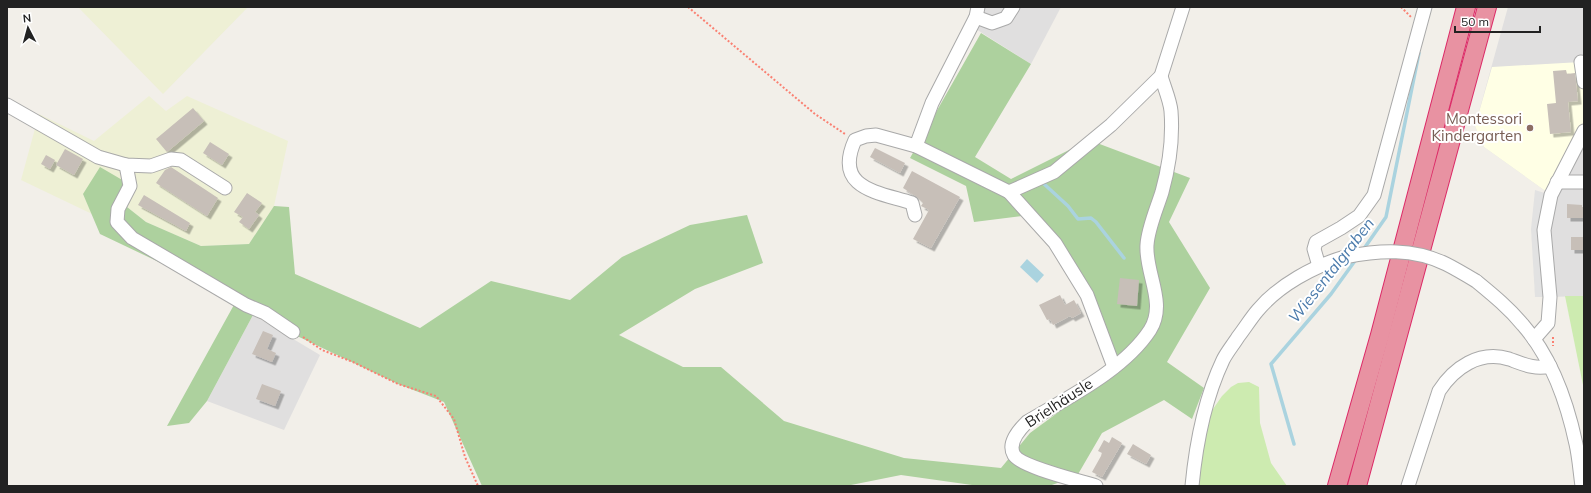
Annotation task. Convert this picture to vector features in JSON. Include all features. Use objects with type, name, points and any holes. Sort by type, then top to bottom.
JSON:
[{"type":"highway","points":[[1337,486],[1380,335],[1466,7]]},
{"type":"highway","points":[[1357,486],[1487,7]]},
{"type":"highway","points":[[1480,34],[1494,19],[1497,7]]},
{"type":"street","points":[[916,146],[932,103],[977,12],[992,23],[1006,18],[1013,7]]},
{"type":"street","points":[[1009,192],[1054,172],[1111,125],[1161,76],[1183,7]]},
{"type":"street","points":[[1319,266],[1314,249],[1316,242],[1359,216],[1374,195],[1425,7]]},
{"type":"street","points":[[1581,62],[1584,82]]},
{"type":"street","points":[[915,216],[912,203],[867,189],[854,179],[849,164],[850,152],[855,140],[866,136],[876,135],[916,146],[1009,192],[1055,243],[1087,295],[1114,367],[1132,351],[1150,329],[1157,312],[1155,288],[1148,266],[1147,244],[1163,189],[1170,153],[1171,110],[1161,76]]},
{"type":"street","points":[[7,105],[65,136],[98,157],[126,165],[151,166],[171,159],[181,160],[224,188]]},
{"type":"street","points":[[1534,339],[1548,323],[1550,297],[1544,230],[1551,195],[1584,131]]},
{"type":"street","points":[[126,165],[130,186],[118,209],[117,222],[132,238],[246,305],[265,313],[293,332]]},
{"type":"street","points":[[1557,182],[1584,182]]},
{"type":"street","points":[[1192,486],[1202,425],[1214,382],[1224,359],[1258,309],[1298,277],[1319,266],[1345,257],[1376,251],[1408,253],[1428,257],[1446,264],[1476,281],[1501,302],[1524,325],[1542,350],[1560,389],[1575,438],[1582,486]]},
{"type":"street","points":[[1408,486],[1439,391],[1455,371],[1474,360],[1488,357],[1499,357],[1539,369],[1550,366]]},
{"type":"street","name":"Brielhäusle","points":[[1096,486],[1064,477],[1022,461],[1014,454],[1012,448],[1018,431],[1027,422],[1114,367]]},
{"type":"path","points":[[688,7],[816,114],[839,131],[855,140]]},
{"type":"path","points":[[293,332],[322,350],[353,362],[398,384],[436,396],[454,419],[465,457],[478,486]]},
{"type":"shaded area","points":[[78,7],[248,7],[163,94]]},
{"type":"shaded area","points":[[971,7],[1061,7],[1031,64],[968,24]]},
{"type":"shaded area","points":[[1508,7],[1584,7],[1584,296],[1550,297],[1551,195],[1484,147],[1475,126]]},
{"type":"shaded area","name":"Montessori Kindergarten","points":[[1581,62],[1584,82],[1584,131],[1551,195],[1484,147],[1475,126],[1492,67]]},
{"type":"shaded area","points":[[149,96],[166,111],[187,96],[288,141],[274,206],[249,244],[201,246],[146,222],[127,207],[83,194],[92,214],[21,180],[39,114],[94,141]]},
{"type":"shaded area","points":[[1535,190],[1551,195],[1550,297],[1535,297],[1531,229]]},
{"type":"shaded area","points":[[253,315],[320,355],[284,430],[207,401]]},
{"type":"green space","points":[[981,33],[1031,64],[975,157],[1011,179],[1089,140],[1190,178],[1169,222],[1210,288],[1167,362],[1204,388],[1192,419],[1164,400],[1102,433],[1077,476],[1049,486],[979,486],[901,475],[846,486],[482,486],[444,402],[398,384],[253,315],[207,401],[189,423],[167,426],[235,303],[184,274],[100,234],[83,194],[100,167],[136,188],[127,207],[146,222],[201,246],[249,244],[274,206],[289,207],[295,274],[420,328],[491,281],[570,300],[622,257],[690,225],[747,215],[763,263],[695,289],[619,335],[683,367],[721,367],[784,421],[904,458],[1001,468],[1030,433],[1120,367],[1101,328],[1038,214],[974,222],[966,186],[910,158]]},
{"type":"green space","points":[[1565,296],[1584,296],[1584,390]]},
{"type":"green space","points":[[1249,382],[1259,387],[1260,423],[1271,463],[1287,486],[1192,486],[1202,425],[1222,396],[1231,387],[1238,383]]},
{"type":"water","points":[[1027,259],[1044,275],[1037,283],[1020,267]]},
{"type":"building","points":[[1566,70],[1567,74],[1575,73],[1578,101],[1568,102],[1571,132],[1550,134],[1547,104],[1556,103],[1553,71]]},
{"type":"building","points":[[193,108],[204,121],[167,152],[156,139]]},
{"type":"building","points":[[210,142],[229,154],[222,165],[203,153]]},
{"type":"building","points":[[875,148],[905,163],[900,173],[870,157]]},
{"type":"building","points":[[65,149],[83,159],[74,175],[56,165]]},
{"type":"building","points":[[46,155],[55,160],[50,169],[41,164]]},
{"type":"building","points":[[171,167],[218,198],[207,216],[156,183],[165,170]]},
{"type":"building","points":[[912,171],[960,197],[931,248],[913,239],[929,210],[921,206],[923,203],[917,197],[903,188]]},
{"type":"building","points":[[247,193],[262,203],[255,212],[259,215],[249,229],[239,222],[243,217],[234,212]]},
{"type":"building","points":[[144,195],[190,223],[186,231],[138,205]]},
{"type":"building","points":[[1567,204],[1582,205],[1582,207],[1584,207],[1584,218],[1567,218]]},
{"type":"building","points":[[1571,237],[1584,237],[1584,250],[1571,250]]},
{"type":"building","points":[[1120,278],[1139,280],[1137,306],[1117,304]]},
{"type":"building","points":[[1060,295],[1065,305],[1074,300],[1081,313],[1072,318],[1070,316],[1053,325],[1050,319],[1047,320],[1039,305]]},
{"type":"building","points":[[263,331],[273,335],[267,349],[276,353],[272,362],[252,354]]},
{"type":"building","points":[[262,384],[281,391],[275,406],[256,399]]},
{"type":"building","points":[[1112,437],[1122,443],[1102,477],[1092,472],[1101,456],[1102,453],[1098,451],[1104,440],[1109,443]]},
{"type":"building","points":[[1133,444],[1151,455],[1146,464],[1127,454]]},
{"type":"waterway","name":"Wiesentalgraben","points":[[1363,250],[1386,217],[1419,53]]},
{"type":"waterway","points":[[1043,183],[1068,206],[1078,219],[1091,218],[1096,222],[1124,258]]},
{"type":"waterway","name":"Wiesentalgraben","points":[[1294,444],[1271,364],[1331,294],[1357,258]]},
{"type":"place","name":"Montessori Kindergarten","points":[[1530,128]]}]
